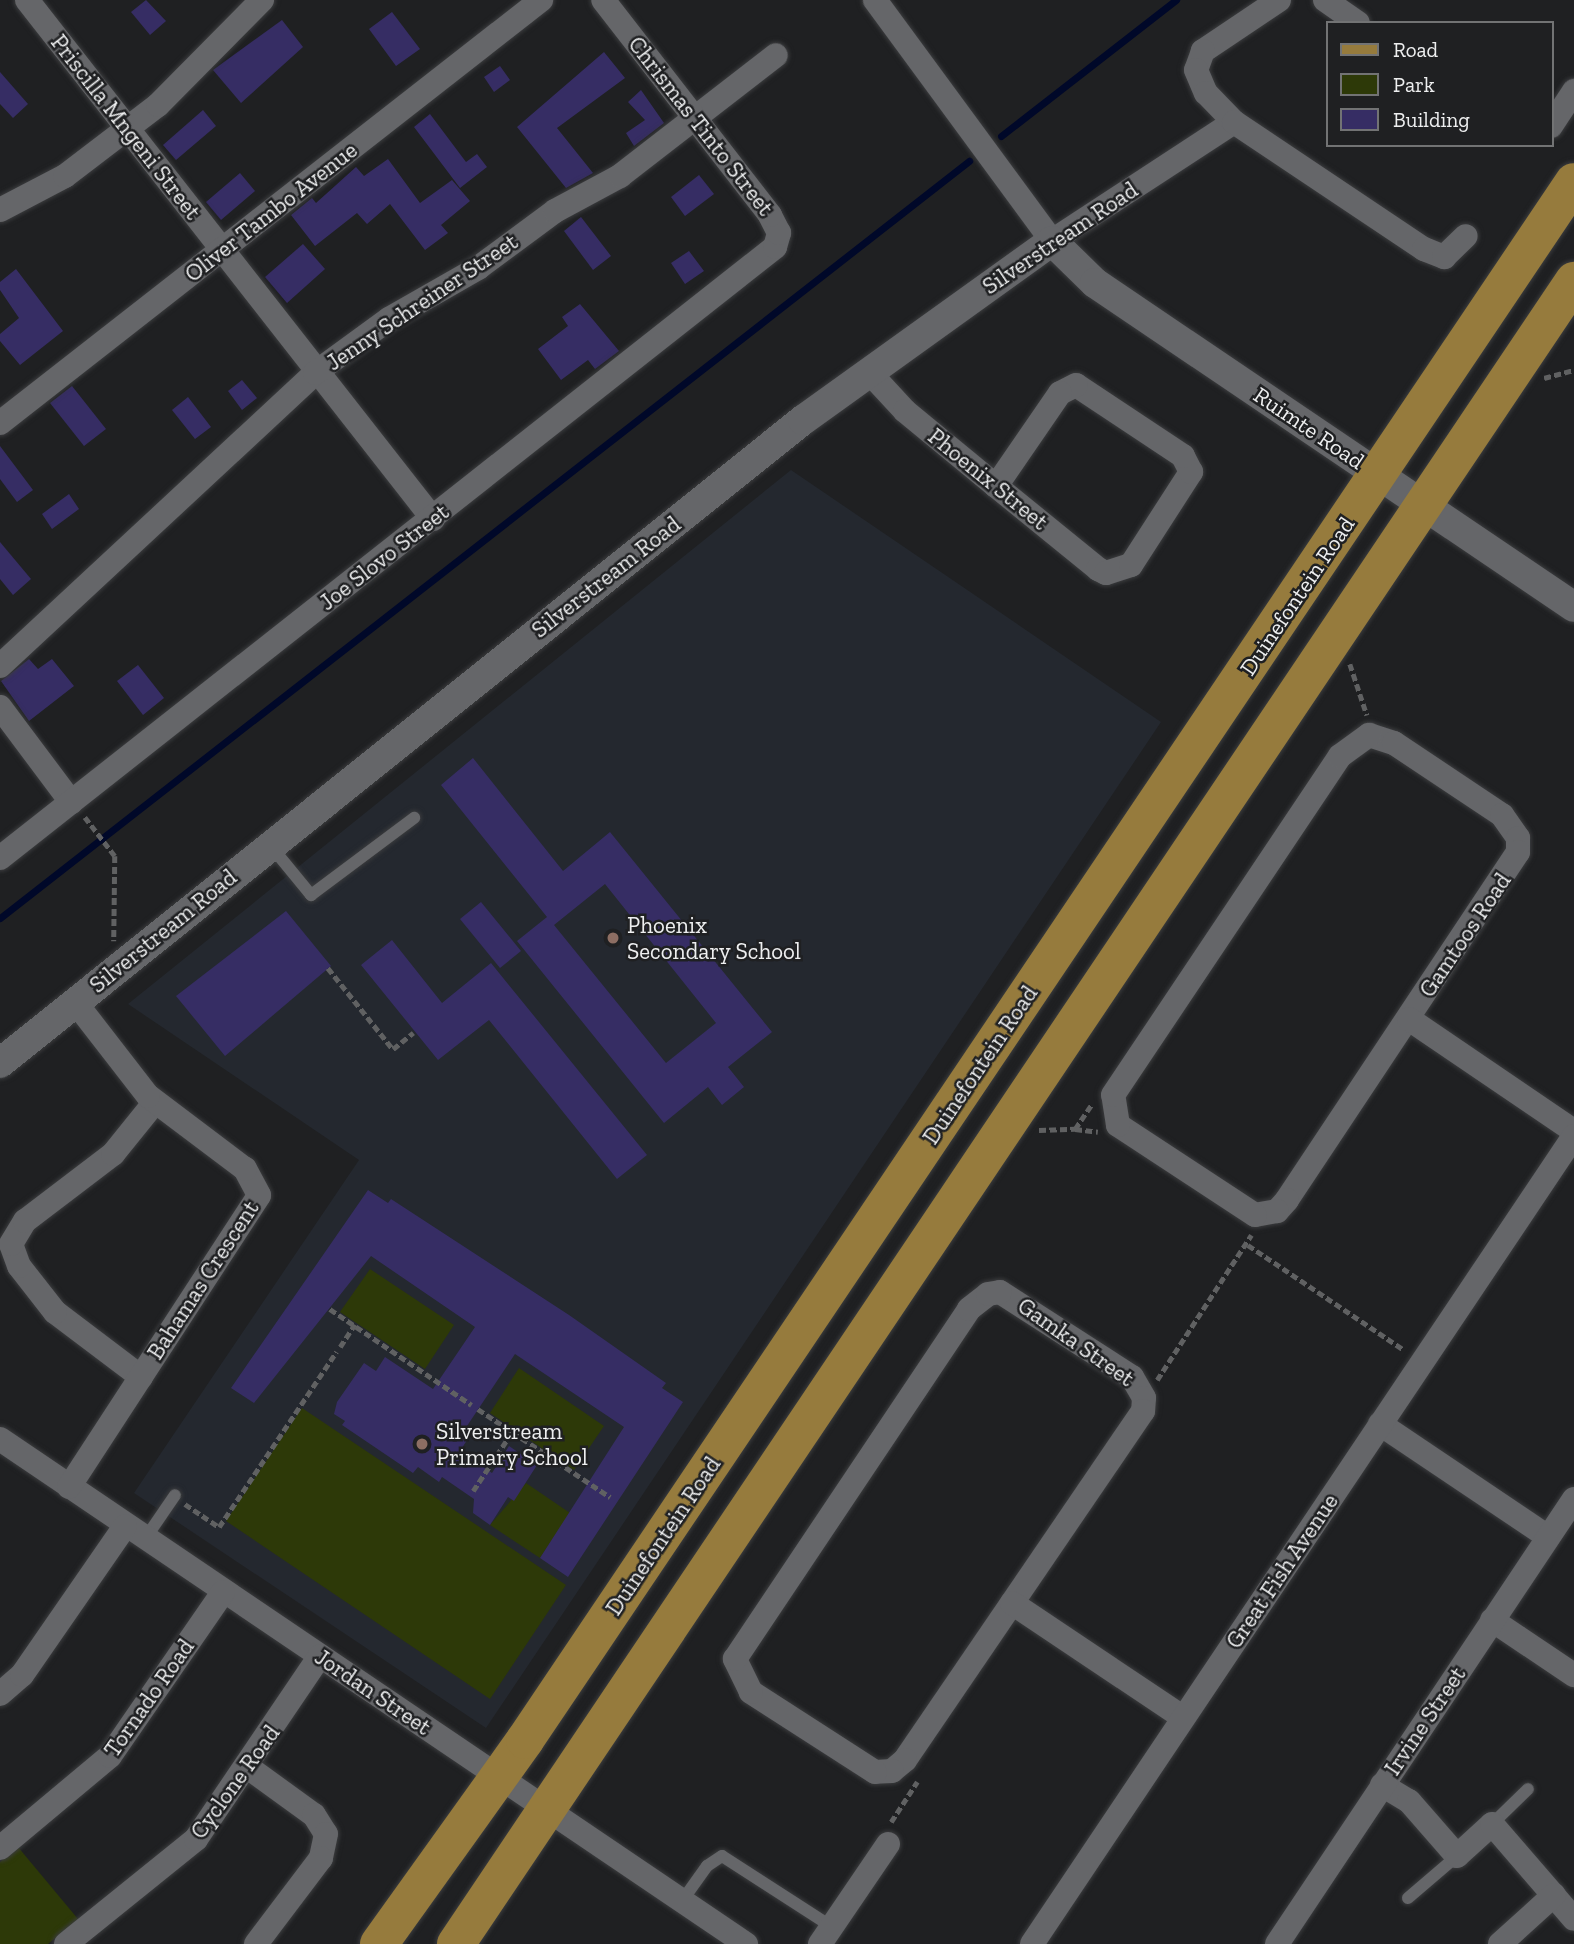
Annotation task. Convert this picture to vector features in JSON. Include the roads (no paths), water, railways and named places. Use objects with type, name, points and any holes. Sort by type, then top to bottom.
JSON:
[{"type":"main road","name":"Duinefontein Road","points":[[379,1944],[499,1776],[1379,475],[1574,182]]},
{"type":"main road","points":[[456,1944],[1574,281]]},
{"type":"street","name":"Priscilla Mngeni Street","points":[[27,0],[316,373],[433,519]]},
{"type":"street","points":[[0,210],[65,176],[127,129],[198,70],[262,0]]},
{"type":"street","name":"Oliver Tambo Avenue","points":[[0,423],[541,0]]},
{"type":"street","name":"Chrismas Tinto Street","points":[[603,0],[776,225],[778,240],[768,257]]},
{"type":"street","points":[[1279,0],[1212,43],[1197,59],[1199,80],[1234,122],[1437,256],[1451,255],[1466,236]]},
{"type":"street","points":[[1325,0],[1355,21]]},
{"type":"street","points":[[881,2],[1052,241]]},
{"type":"street","name":"Jenny Schreiner Street","points":[[0,666],[316,373],[389,319],[478,268],[555,211],[620,176],[776,55]]},
{"type":"street","points":[[1553,123],[1574,91]]},
{"type":"street","name":"Silverstream Road","points":[[0,1063],[270,845],[869,372],[1052,241],[1234,122]]},
{"type":"street","name":"Ruimte Road","points":[[1052,241],[1095,283],[1574,607]]},
{"type":"street","name":"Joe Slovo Street","points":[[0,858],[768,257]]},
{"type":"street","name":"Phoenix Street","points":[[869,372],[905,411],[996,486],[1098,569],[1115,574],[1130,565],[1189,477],[1190,467],[1183,456],[1076,385],[1060,393],[996,486]]},
{"type":"street","points":[[0,707],[71,802]]},
{"type":"street","name":"Gamtoos Road","points":[[1369,735],[1394,743],[1491,808],[1518,838],[1513,864],[1409,1019],[1287,1200],[1266,1215],[1244,1210],[1126,1131],[1113,1115],[1113,1095],[1125,1074],[1340,756],[1369,735]]},
{"type":"street","name":"Bahamas Crescent","points":[[69,1487],[259,1195],[245,1169],[155,1102],[75,1002]]},
{"type":"street","points":[[1409,1019],[1574,1131]]},
{"type":"street","points":[[141,1377],[55,1312],[19,1266],[11,1244],[25,1221],[113,1154],[155,1102]]},
{"type":"street","name":"Great Fish Avenue","points":[[1032,1944],[1574,1136]]},
{"type":"street","name":"Gamka Street","points":[[1000,1292],[1132,1377],[1144,1398],[1138,1421],[1012,1603],[905,1760],[884,1773],[864,1768],[762,1700],[737,1673],[739,1647],[961,1320],[978,1300],[1000,1292]]},
{"type":"street","points":[[1380,1424],[1548,1537]]},
{"type":"street","name":"Jordan Street","points":[[0,1440],[746,1944]]},
{"type":"street","name":"Irvine Street","points":[[1277,1944],[1574,1499]]},
{"type":"street","points":[[0,1695],[22,1675],[135,1533]]},
{"type":"street","name":"Tornado Road","points":[[0,1847],[110,1756],[223,1592]]},
{"type":"street","points":[[1012,1603],[1182,1717]]},
{"type":"street","points":[[1493,1620],[1574,1675]]},
{"type":"street","name":"Cyclone Road","points":[[72,1942],[196,1839],[249,1768],[320,1656]]},
{"type":"street","points":[[249,1768],[314,1815],[326,1834],[321,1858],[256,1944]]},
{"type":"street","points":[[1382,1785],[1409,1801],[1457,1856],[1492,1824],[1574,1919]]},
{"type":"street","points":[[826,1936],[888,1835]]},
{"type":"street","points":[[1500,1944],[1554,1895]]},
{"type":"lane","points":[[270,845],[311,895],[414,818]]},
{"type":"lane","points":[[135,1533],[174,1496]]},
{"type":"lane","points":[[1492,1824],[1528,1789]]},
{"type":"lane","points":[[682,1901],[707,1866],[722,1856],[826,1936]]},
{"type":"lane","points":[[1408,1898],[1457,1856]]},
{"type":"waterway","points":[[1001,136],[1176,0]]},
{"type":"waterway","points":[[0,918],[969,161]]},
{"type":"place","name":"Phoenix Secondary School","points":[[613,938]]},
{"type":"place","name":"Silverstream Primary School","points":[[422,1444]]}]
